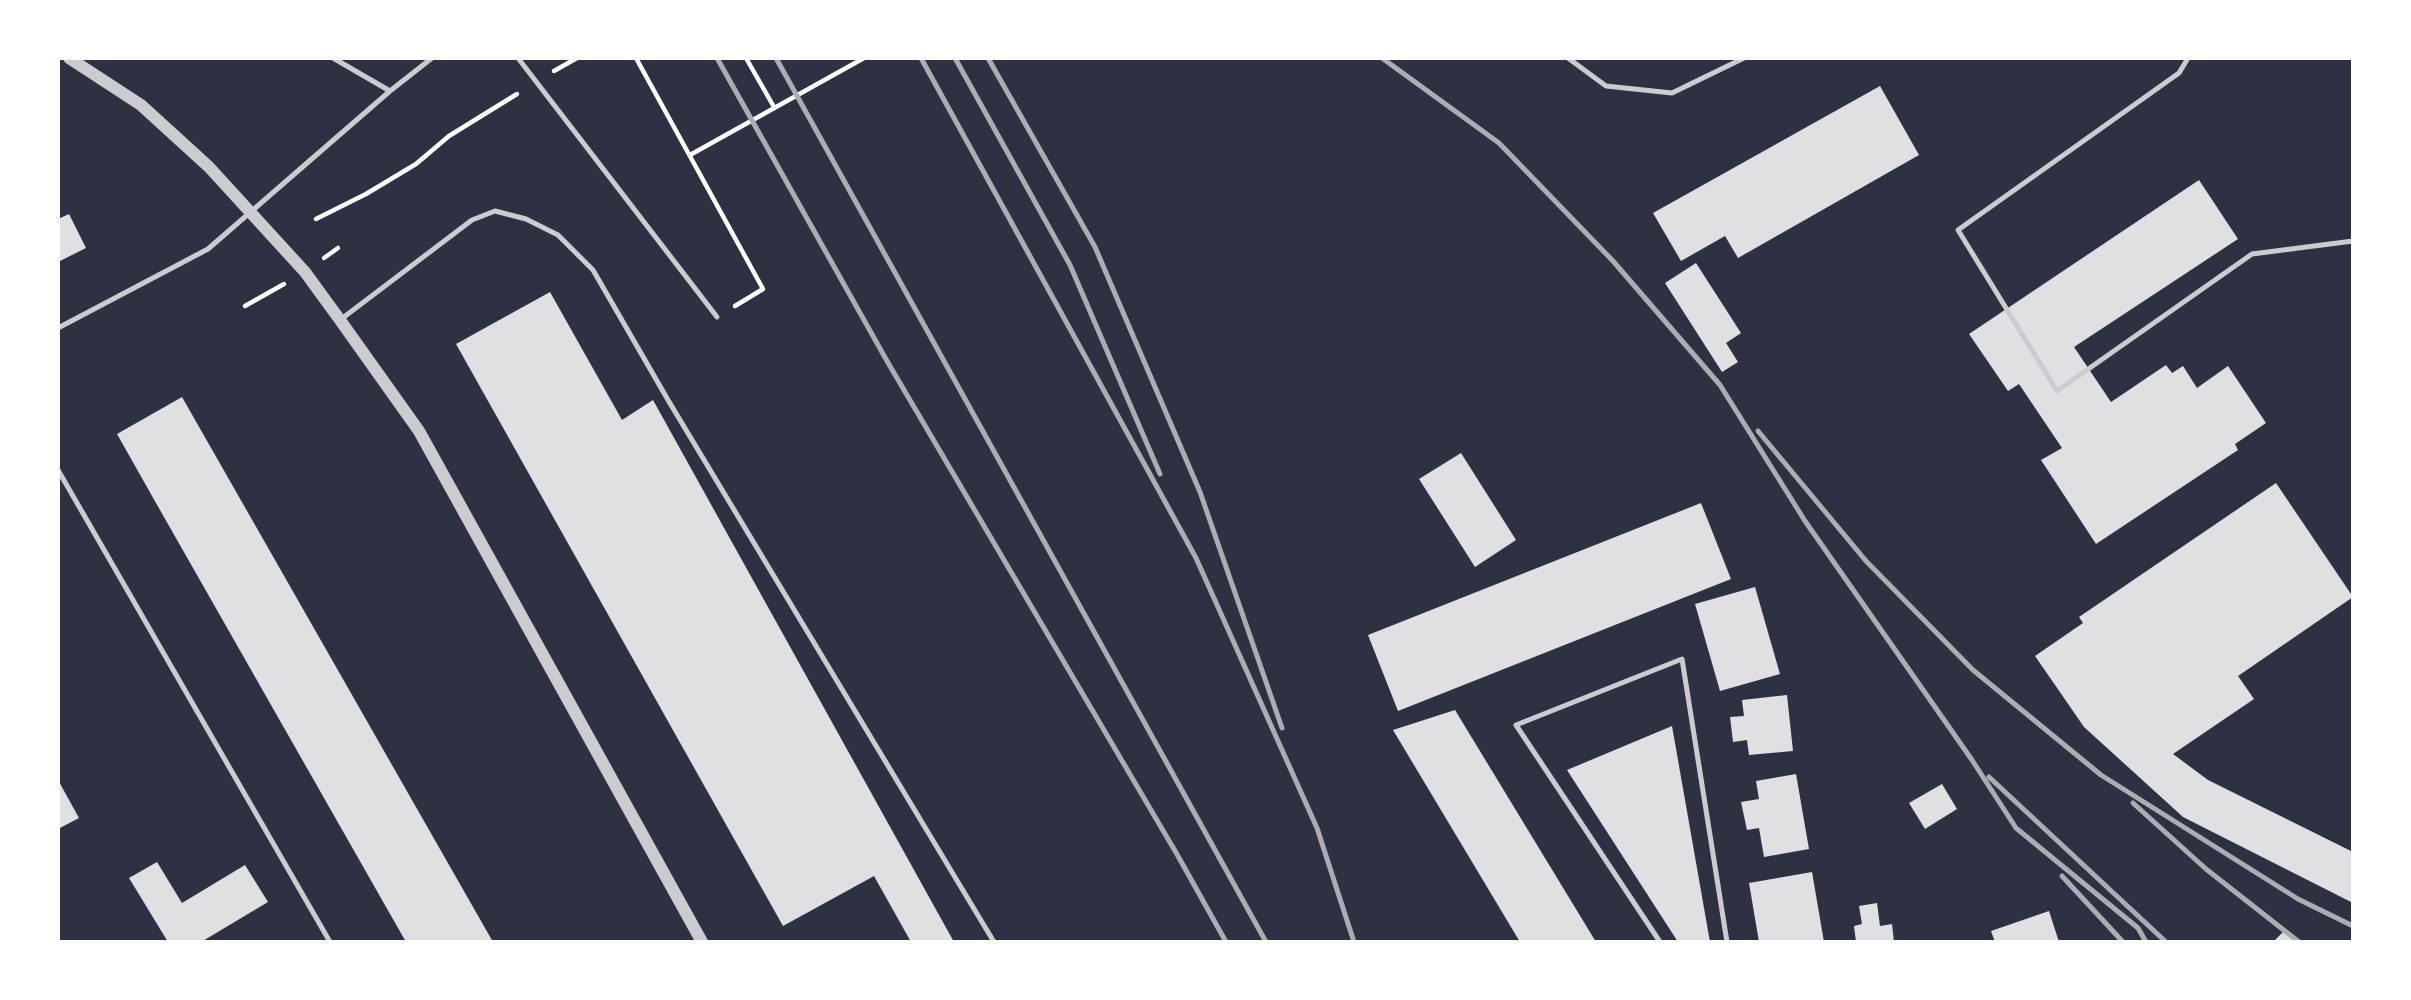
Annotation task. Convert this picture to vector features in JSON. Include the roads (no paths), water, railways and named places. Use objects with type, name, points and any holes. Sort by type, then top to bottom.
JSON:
[{"type":"street","points":[[69,58],[141,106],[209,167],[305,272],[340,320],[419,431],[702,942]]},
{"type":"lane","points":[[333,58],[390,91]]},
{"type":"lane","points":[[58,328],[208,249],[390,91],[432,58]]},
{"type":"lane","points":[[518,58],[718,317]]},
{"type":"lane","points":[[1568,58],[1606,86],[1672,93],[1744,58]]},
{"type":"lane","points":[[2188,58],[2179,74],[1958,230],[2057,391],[2252,254],[2353,241]]},
{"type":"lane","points":[[340,320],[472,220],[495,211],[526,219],[558,235],[593,271],[994,942]]},
{"type":"lane","points":[[58,470],[330,942]]},
{"type":"lane","points":[[1660,942],[1516,725],[1682,659],[1727,942]]},
{"type":"railway","points":[[717,58],[887,361],[1226,942]]},
{"type":"railway","points":[[776,58],[1266,942]]},
{"type":"railway","points":[[921,58],[1196,558],[1317,828],[1354,942]]},
{"type":"railway","points":[[955,58],[1070,265],[1160,474]]},
{"type":"railway","points":[[988,58],[1095,247],[1200,492],[1282,728]]},
{"type":"railway","points":[[1382,58],[1499,143],[1613,261],[1720,385],[1805,521],[1972,760],[2016,828],[2138,928],[2146,942]]},
{"type":"railway","points":[[1758,431],[1866,561],[1973,670],[2101,775],[2298,899],[2353,926]]},
{"type":"railway","points":[[1989,777],[2166,942]]},
{"type":"railway","points":[[2133,803],[2206,869],[2299,942]]},
{"type":"railway","points":[[2062,876],[2123,942]]}]
